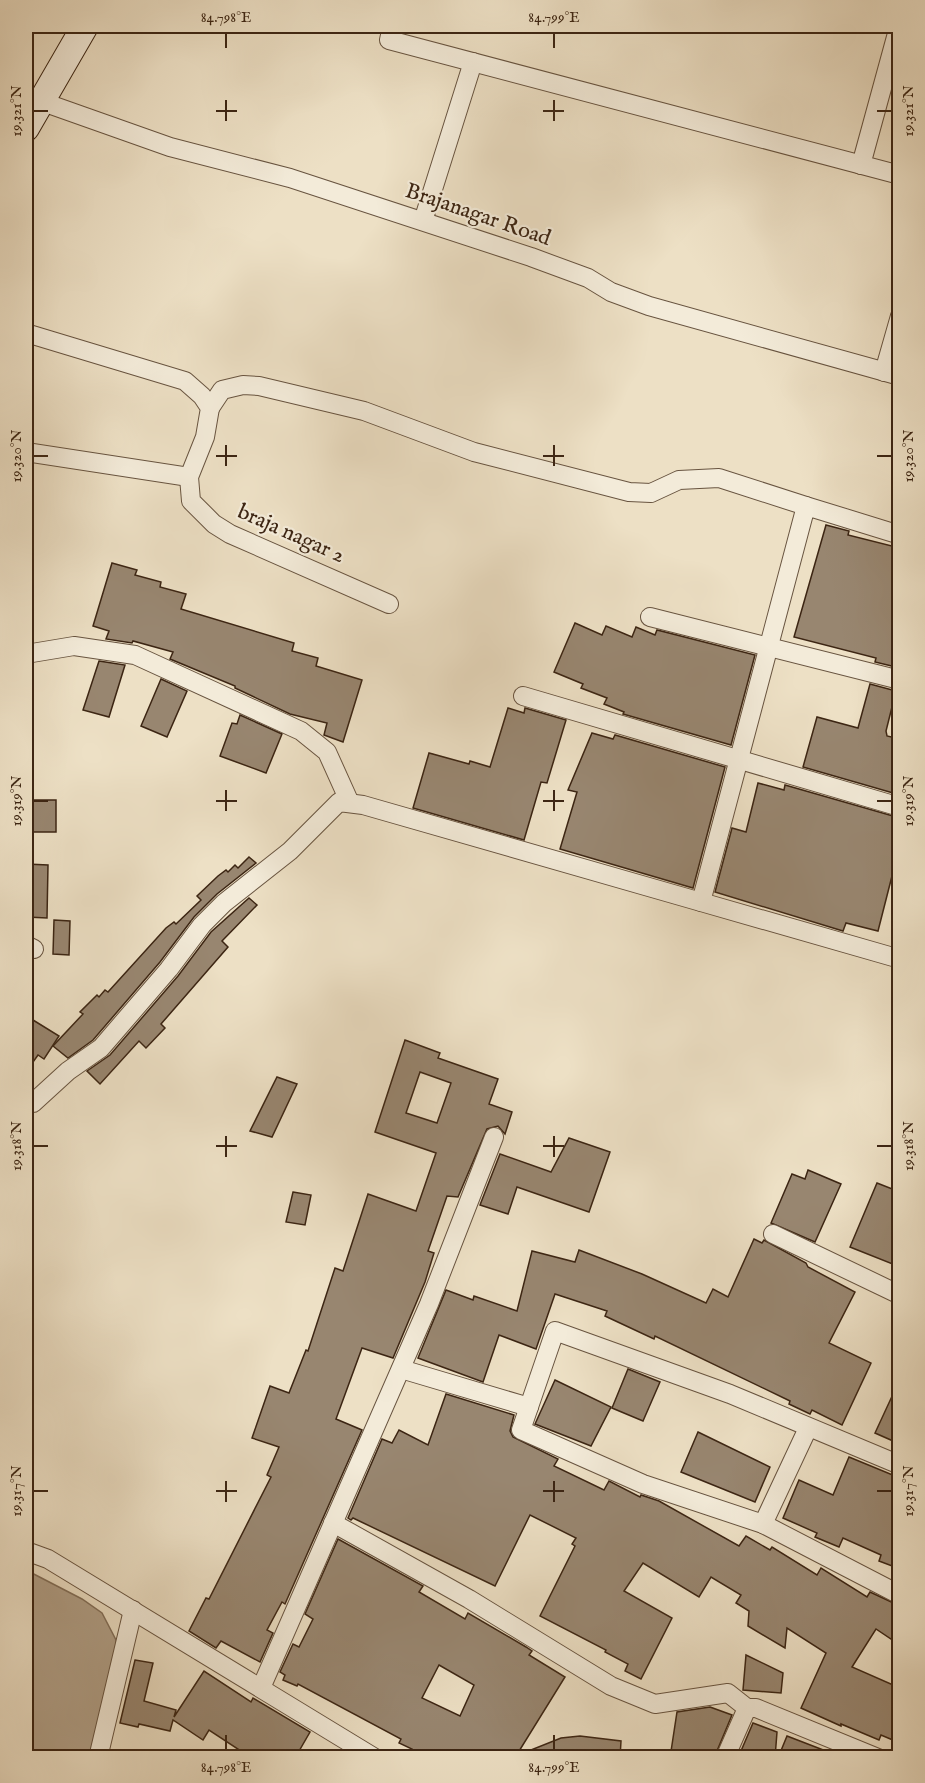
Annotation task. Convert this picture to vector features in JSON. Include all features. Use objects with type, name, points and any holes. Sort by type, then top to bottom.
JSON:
[{"type":"street","points":[[26,128],[85,26]]},
{"type":"street","points":[[393,26],[389,40],[900,175]]},
{"type":"street","points":[[861,165],[899,26]]},
{"type":"street","points":[[423,221],[473,63]]},
{"type":"street","name":"Brajanagar Road","points":[[40,101],[170,147],[290,178],[423,221],[588,278],[611,292],[649,306],[892,374]]},
{"type":"street","points":[[892,374],[900,316]]},
{"type":"street","points":[[26,333],[185,381],[202,396],[210,408]]},
{"type":"street","points":[[26,452],[189,477],[205,436],[210,408],[222,390],[243,385],[259,386],[364,411],[474,452],[629,492],[651,493],[679,480],[719,478],[846,520],[900,535]]},
{"type":"street","name":"braja nagar 2","points":[[189,477],[191,501],[214,524],[389,604]]},
{"type":"street","points":[[701,902],[806,506]]},
{"type":"street","points":[[650,617],[900,680]]},
{"type":"street","points":[[26,654],[74,646],[135,655],[301,731],[327,752],[350,803]]},
{"type":"street","points":[[523,696],[900,807]]},
{"type":"street","points":[[26,1103],[33,1103],[68,1071],[100,1048],[169,969],[202,925],[224,903],[290,851],[339,802],[363,805],[900,959]]},
{"type":"street","points":[[261,1688],[401,1369],[494,1137]]},
{"type":"street","points":[[773,1234],[900,1295]]},
{"type":"street","points":[[900,1465],[730,1394],[555,1331],[521,1430],[643,1484],[763,1524],[900,1595]]},
{"type":"street","points":[[401,1369],[529,1407]]},
{"type":"street","points":[[763,1524],[807,1428]]},
{"type":"street","points":[[333,1523],[469,1599],[611,1686],[656,1704],[728,1693],[747,1708],[756,1708],[878,1758]]},
{"type":"street","points":[[26,1551],[48,1559],[375,1758]]},
{"type":"street","points":[[98,1758],[133,1610]]},
{"type":"street","points":[[725,1758],[747,1708]]},
{"type":"shaded area","points":[[26,1570],[82,1599],[102,1613],[116,1640],[117,1659],[94,1757],[26,1757]]},
{"type":"building","points":[[826,525],[849,531],[848,535],[900,548],[900,668],[875,662],[876,658],[794,637]]},
{"type":"building","points":[[112,563],[137,570],[135,575],[161,582],[160,587],[186,594],[181,609],[294,643],[292,651],[318,658],[316,666],[362,680],[343,742],[324,735],[327,723],[290,714],[235,686],[170,659],[173,652],[133,641],[132,643],[106,639],[109,631],[93,626]]},
{"type":"building","points":[[575,623],[602,635],[606,626],[632,637],[636,627],[655,635],[657,630],[755,655],[731,745],[623,714],[624,712],[604,704],[607,698],[581,688],[583,684],[554,672]]},
{"type":"building","points":[[99,661],[125,665],[109,717],[83,710]]},
{"type":"building","points":[[161,679],[187,691],[167,737],[141,726]]},
{"type":"building","points":[[870,684],[896,691],[886,731],[887,736],[900,739],[900,795],[803,767],[817,717],[858,728]]},
{"type":"building","points":[[508,708],[524,713],[525,708],[566,720],[547,783],[541,782],[524,840],[413,808],[429,753],[490,767]]},
{"type":"building","points":[[240,715],[282,734],[266,773],[220,756],[232,723],[237,724]]},
{"type":"building","points":[[592,733],[613,739],[615,735],[725,767],[693,888],[560,849],[577,792],[568,790]]},
{"type":"building","points":[[758,783],[784,790],[785,785],[900,818],[900,878],[892,876],[878,931],[846,923],[843,931],[715,892],[732,828],[746,832]]},
{"type":"building","points":[[26,800],[56,800],[56,832],[26,832]]},
{"type":"building","points":[[249,857],[256,863],[217,894],[194,917],[160,962],[93,1040],[68,1058],[53,1046],[83,1014],[80,1012],[97,995],[99,997],[105,990],[108,992],[166,928],[174,922],[176,924],[201,900],[197,896],[226,870],[228,872],[235,865],[238,868]]},
{"type":"building","points":[[26,864],[48,865],[47,918],[27,917]]},
{"type":"building","points":[[249,898],[257,905],[222,941],[228,947],[161,1024],[165,1028],[146,1048],[139,1041],[100,1084],[87,1071],[110,1055],[178,976],[211,932]]},
{"type":"building","points":[[54,920],[70,921],[69,955],[53,954]]},
{"type":"building","points":[[33,1020],[59,1036],[44,1059],[38,1055],[26,1072],[26,1032]]},
{"type":"building","points":[[405,1040],[440,1053],[438,1058],[498,1079],[489,1104],[512,1112],[505,1134],[498,1126],[487,1129],[458,1197],[447,1196],[428,1251],[434,1253],[425,1282],[393,1358],[362,1348],[336,1419],[362,1430],[285,1604],[282,1602],[267,1630],[273,1633],[260,1662],[221,1641],[216,1648],[189,1631],[206,1598],[209,1599],[271,1477],[267,1475],[279,1447],[252,1438],[270,1386],[289,1393],[306,1350],[308,1351],[335,1268],[343,1271],[368,1194],[416,1211],[436,1153],[375,1132]],"holes":[[[420,1072],[451,1083],[437,1123],[406,1113]]]},
{"type":"building","points":[[277,1077],[297,1084],[272,1137],[250,1131]]},
{"type":"building","points":[[569,1138],[610,1152],[589,1212],[517,1187],[508,1214],[480,1205],[500,1154],[551,1172]]},
{"type":"building","points":[[808,1170],[841,1184],[815,1242],[771,1223],[792,1174],[805,1179]]},
{"type":"building","points":[[877,1183],[900,1192],[900,1267],[850,1247]]},
{"type":"building","points":[[293,1192],[311,1195],[305,1225],[286,1222]]},
{"type":"building","points":[[754,1239],[762,1243],[764,1240],[855,1292],[829,1343],[871,1363],[842,1425],[812,1410],[810,1414],[789,1404],[790,1401],[655,1336],[654,1339],[605,1316],[607,1311],[555,1294],[536,1349],[499,1335],[483,1382],[418,1358],[446,1290],[473,1300],[474,1296],[517,1311],[532,1251],[575,1262],[579,1250],[642,1274],[706,1303],[713,1289],[728,1297]]},
{"type":"building","points":[[628,1369],[660,1382],[643,1421],[612,1408]]},
{"type":"building","points":[[900,1379],[900,1444],[875,1433]]},
{"type":"building","points":[[555,1380],[611,1407],[591,1446],[535,1424]]},
{"type":"building","points":[[446,1394],[514,1415],[510,1431],[513,1437],[558,1459],[554,1466],[604,1490],[609,1481],[640,1497],[641,1495],[659,1501],[739,1546],[746,1536],[770,1550],[772,1547],[817,1575],[821,1568],[867,1597],[870,1592],[900,1606],[900,1645],[876,1629],[852,1667],[900,1688],[900,1743],[881,1735],[879,1740],[801,1708],[826,1653],[787,1628],[785,1648],[748,1626],[749,1611],[736,1603],[741,1595],[711,1577],[699,1597],[643,1563],[624,1591],[672,1618],[641,1679],[625,1671],[628,1664],[605,1652],[606,1650],[540,1616],[575,1546],[572,1544],[576,1538],[530,1515],[495,1586],[353,1518],[351,1520],[348,1518],[382,1439],[392,1443],[399,1430],[428,1445]]},
{"type":"building","points":[[698,1432],[770,1467],[755,1502],[681,1472]]},
{"type":"building","points":[[849,1457],[900,1478],[900,1569],[879,1561],[881,1555],[843,1538],[839,1547],[815,1537],[817,1533],[783,1518],[799,1480],[833,1495]]},
{"type":"building","points":[[338,1539],[423,1586],[419,1592],[465,1619],[468,1613],[526,1647],[532,1651],[529,1655],[565,1677],[516,1756],[561,1738],[580,1736],[621,1741],[620,1758],[408,1757],[412,1749],[399,1743],[401,1739],[298,1684],[297,1686],[283,1680],[285,1675],[280,1672],[293,1644],[299,1647],[313,1619],[305,1614]],"holes":[[[439,1665],[474,1685],[460,1716],[422,1698]]]},
{"type":"building","points":[[746,1655],[783,1673],[781,1693],[743,1690]]},
{"type":"building","points":[[135,1660],[153,1663],[144,1701],[176,1710],[174,1717],[204,1671],[251,1702],[253,1698],[310,1732],[295,1758],[238,1758],[241,1751],[209,1730],[203,1740],[173,1720],[170,1731],[139,1724],[138,1727],[120,1723]]},
{"type":"building","points":[[710,1707],[732,1715],[714,1758],[670,1758],[677,1712]]},
{"type":"building","points":[[753,1723],[777,1732],[775,1758],[738,1758]]},
{"type":"building","points":[[787,1736],[839,1756],[839,1758],[778,1758]]}]
